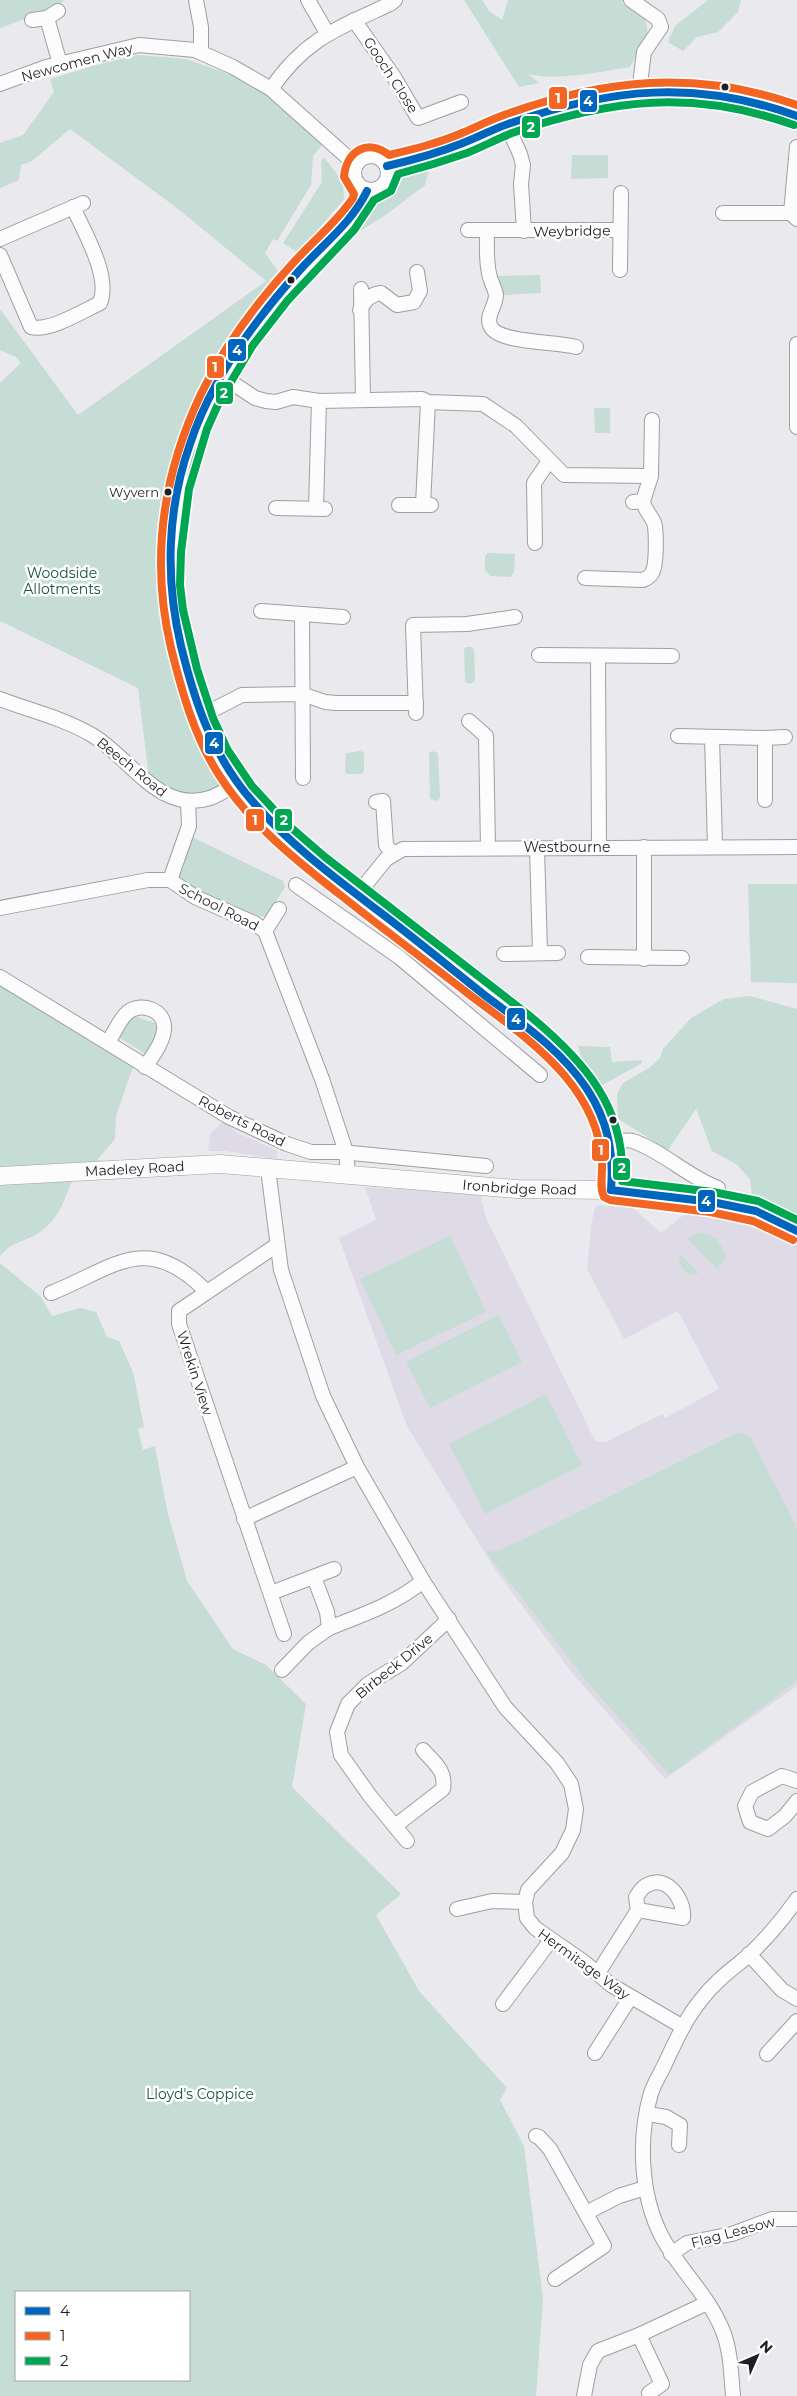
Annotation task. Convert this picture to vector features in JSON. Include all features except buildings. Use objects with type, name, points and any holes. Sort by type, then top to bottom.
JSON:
[{"type":"main road","name":"Madeley Road","points":[[0,1176],[220,1164],[268,1169]]},
{"type":"main road","name":"Ironbridge Road","points":[[268,1169],[348,1173],[517,1189],[610,1190],[712,1202],[756,1211],[797,1231]]},
{"type":"street","points":[[196,0],[201,27],[201,52]]},
{"type":"street","points":[[308,0],[327,33]]},
{"type":"street","points":[[271,89],[292,61],[327,33],[395,0]]},
{"type":"street","points":[[631,0],[658,19],[661,27],[644,52],[639,92]]},
{"type":"street","points":[[32,20],[52,15],[60,64]]},
{"type":"street","name":"Gooch Close","points":[[354,20],[394,77],[418,118],[461,102]]},
{"type":"street","name":"Newcomen Way","points":[[0,84],[60,64],[139,45],[195,50],[234,67],[271,89],[356,164]]},
{"type":"street","points":[[386,166],[437,153],[506,125],[578,102],[639,92],[694,92],[736,98],[767,105],[797,116]]},
{"type":"street","name":"Weybridge","points":[[506,125],[520,154],[523,165],[521,184],[524,231]]},
{"type":"street","points":[[723,213],[794,216],[797,147]]},
{"type":"street","points":[[372,156],[382,160],[388,172],[386,182],[375,190],[367,191],[362,188],[354,177],[356,164],[372,156]]},
{"type":"street","points":[[367,191],[347,224],[304,266],[245,340],[200,416],[186,456],[173,521],[170,586],[191,690],[200,716],[237,783],[270,821],[297,847],[523,1024],[562,1058],[597,1104],[609,1133],[613,1166],[610,1190]]},
{"type":"street","name":"Weybridge","points":[[620,270],[621,193]]},
{"type":"street","points":[[0,240],[78,205],[103,281],[103,294],[100,303],[49,326],[38,329],[31,327],[0,255]]},
{"type":"street","name":"Weybridge","points":[[468,230],[620,230]]},
{"type":"street","points":[[487,231],[488,272],[496,296],[489,316],[490,325],[495,333],[507,338],[576,347]]},
{"type":"street","points":[[360,310],[364,303],[376,294],[381,293],[397,305],[414,302],[420,291],[417,272]]},
{"type":"street","points":[[361,289],[363,399]]},
{"type":"street","points":[[797,344],[797,427]]},
{"type":"street","points":[[222,376],[255,398],[266,402],[276,402],[293,397],[319,401],[422,399],[428,402],[484,404],[516,426],[564,474],[651,476]]},
{"type":"street","points":[[276,508],[320,508],[319,401]]},
{"type":"street","points":[[400,505],[428,505],[428,402]]},
{"type":"street","points":[[585,578],[643,580],[650,576],[655,562],[654,526],[638,502],[651,476],[652,420]]},
{"type":"street","points":[[535,543],[534,484],[549,461]]},
{"type":"street","points":[[261,611],[343,618]]},
{"type":"street","points":[[302,614],[303,778]]},
{"type":"street","points":[[200,716],[242,695],[302,694],[325,702],[416,708],[412,625],[466,624],[514,616]]},
{"type":"street","points":[[539,655],[672,656]]},
{"type":"street","points":[[598,656],[599,846]]},
{"type":"street","name":"Beech Road","points":[[2,704],[66,722],[81,729],[109,747],[159,792],[188,802]]},
{"type":"street","points":[[469,720],[486,736],[488,847]]},
{"type":"street","points":[[678,736],[785,737]]},
{"type":"street","points":[[712,737],[715,846]]},
{"type":"street","points":[[765,738],[765,800]]},
{"type":"street","points":[[170,880],[189,826],[188,802],[211,798],[237,783]]},
{"type":"street","points":[[357,895],[392,853],[386,845],[383,801],[376,802]]},
{"type":"street","name":"Westbourne","points":[[392,853],[402,849],[488,847],[797,847]]},
{"type":"street","points":[[537,847],[540,953]]},
{"type":"street","points":[[644,847],[644,959]]},
{"type":"street","name":"School Road","points":[[0,908],[148,880],[170,880],[195,897],[254,923],[265,930],[322,1079],[346,1152],[348,1173]]},
{"type":"street","points":[[296,885],[399,957],[540,1075]]},
{"type":"street","points":[[265,930],[280,909]]},
{"type":"street","points":[[399,957],[412,938]]},
{"type":"street","points":[[504,954],[558,953]]},
{"type":"street","points":[[588,957],[682,958]]},
{"type":"street","name":"Roberts Road","points":[[0,977],[108,1042],[145,1067],[263,1135],[311,1152],[346,1152]]},
{"type":"street","points":[[108,1042],[128,1012],[144,1007],[154,1010],[161,1016],[164,1027],[161,1042],[145,1067]]},
{"type":"street","points":[[610,1142],[632,1141],[674,1171],[718,1188]]},
{"type":"street","points":[[346,1152],[486,1166]]},
{"type":"street","points":[[268,1169],[281,1270],[323,1396],[357,1467],[422,1580],[505,1707],[561,1768],[572,1790],[576,1818],[571,1837],[562,1853],[530,1886],[525,1902],[492,1901],[458,1909]]},
{"type":"street","name":"Wrekin View","points":[[277,1245],[206,1291],[179,1311],[179,1324],[284,1634]]},
{"type":"street","points":[[51,1293],[90,1273],[138,1257],[161,1261],[178,1269],[191,1276],[206,1291]]},
{"type":"street","points":[[244,1519],[357,1467]]},
{"type":"street","points":[[271,1594],[334,1569]]},
{"type":"street","points":[[314,1577],[327,1612],[330,1628]]},
{"type":"street","points":[[282,1670],[308,1643],[330,1628],[381,1607],[408,1592],[422,1580]]},
{"type":"street","name":"Birbeck Drive","points":[[407,1841],[341,1755],[337,1732],[348,1704],[368,1684],[402,1663],[449,1620]]},
{"type":"street","points":[[395,1826],[443,1789],[445,1778],[440,1769],[423,1750]]},
{"type":"street","points":[[797,1781],[782,1776],[752,1792],[745,1806],[750,1822],[768,1829],[785,1816],[797,1801]]},
{"type":"street","points":[[734,2396],[729,2353],[722,2329],[707,2303],[671,2254],[661,2235],[646,2188],[643,2150],[651,2092],[683,2027],[700,2000],[715,1983],[749,1954],[782,1919],[797,1899]]},
{"type":"street","name":"Hermitage Way","points":[[525,1902],[525,1911],[531,1924],[551,1940],[630,1998],[683,2027]]},
{"type":"street","points":[[598,1973],[638,1910]]},
{"type":"street","points":[[503,2004],[551,1940]]},
{"type":"street","points":[[749,1954],[782,1990],[797,1999]]},
{"type":"street","points":[[595,2053],[630,1998]]},
{"type":"street","points":[[767,2054],[797,2021]]},
{"type":"street","points":[[648,2114],[666,2117],[680,2126],[679,2145]]},
{"type":"street","points":[[536,2136],[550,2149],[604,2246],[554,2280]]},
{"type":"street","points":[[586,2214],[619,2196],[646,2188]]},
{"type":"street","name":"Flag Leasow","points":[[671,2254],[687,2243],[732,2234],[772,2219],[797,2219]]},
{"type":"street","points":[[584,2396],[590,2365],[598,2351],[639,2335],[707,2303]]},
{"type":"street","points":[[639,2335],[662,2384],[649,2393]]},
{"type":"shaded area","points":[[223,1121],[238,1133],[278,1151],[276,1159],[225,1151],[208,1151],[210,1134]]},
{"type":"shaded area","points":[[365,1187],[480,1194],[486,1218],[595,1441],[605,1442],[663,1414],[665,1418],[719,1389],[678,1311],[624,1339],[587,1269],[592,1220],[596,1205],[633,1208],[661,1233],[687,1212],[736,1216],[767,1226],[797,1243],[797,1686],[665,1779],[573,1674],[496,1571],[407,1426],[339,1238],[376,1220]]},
{"type":"green space","points":[[0,0],[65,0],[55,8],[0,28]]},
{"type":"green space","points":[[464,0],[482,0],[489,11],[502,20],[508,0],[623,0],[623,4],[645,17],[647,34],[630,67],[554,77],[528,74],[539,83],[519,87]]},
{"type":"green space","points":[[708,0],[741,0],[738,12],[718,32],[697,37],[683,51],[668,42],[675,26]]},
{"type":"green space","name":"Woodside Allotments","points":[[138,55],[186,59],[234,76],[268,95],[323,144],[313,156],[311,185],[277,241],[273,239],[265,253],[278,271],[229,337],[191,410],[163,496],[171,497],[165,579],[184,689],[223,777],[222,784],[218,787],[191,796],[176,794],[149,777],[138,688],[0,621],[0,383],[21,363],[16,357],[0,350],[0,309],[78,415],[266,281],[177,208],[70,129],[32,161],[21,165],[19,180],[0,188],[0,143],[23,135],[54,92],[50,79]]},
{"type":"green space","points":[[572,155],[608,155],[608,178],[571,179]]},
{"type":"green space","points":[[324,157],[343,182],[344,199],[298,253],[283,243],[322,182],[321,161]]},
{"type":"green space","points":[[430,166],[425,185],[387,214],[357,233],[300,291],[330,258],[333,251],[332,247],[387,193],[398,176]]},
{"type":"green space","points":[[540,275],[541,293],[504,295],[498,276]]},
{"type":"green space","points":[[594,408],[610,408],[610,433],[595,433]]},
{"type":"green space","points":[[488,553],[515,554],[514,572],[510,577],[490,576],[485,570],[485,556]]},
{"type":"green space","points":[[466,647],[472,647],[474,650],[475,680],[471,684],[465,682],[464,650]]},
{"type":"green space","points":[[361,751],[364,753],[364,771],[361,774],[347,774],[345,772],[346,753]]},
{"type":"green space","points":[[432,751],[438,753],[440,797],[438,801],[430,799],[429,753]]},
{"type":"green space","points":[[194,838],[283,881],[285,887],[267,916],[253,917],[184,884],[180,879],[180,874],[185,865],[183,863],[190,841]]},
{"type":"green space","points":[[748,884],[797,884],[797,983],[751,982]]},
{"type":"green space","points":[[0,984],[133,1067],[116,1116],[115,1139],[97,1160],[116,1162],[0,1171]]},
{"type":"green space","points":[[750,996],[797,1009],[797,1221],[753,1204],[750,1179],[736,1164],[712,1151],[696,1109],[668,1150],[618,1119],[617,1094],[623,1083],[649,1068],[660,1058],[663,1049],[691,1018],[724,999]]},
{"type":"green space","points":[[134,1016],[161,1025],[161,1030],[147,1055],[117,1036],[128,1019]]},
{"type":"green space","points":[[578,1046],[610,1047],[612,1062],[642,1060],[642,1063],[599,1087],[584,1066]]},
{"type":"green space","points":[[72,1181],[61,1207],[46,1228],[13,1245],[0,1256],[0,1185]]},
{"type":"green space","points":[[699,1233],[713,1237],[722,1247],[726,1257],[717,1269],[687,1238]]},
{"type":"green space","points":[[450,1236],[486,1312],[396,1355],[360,1279]]},
{"type":"green space","points":[[679,1253],[699,1273],[689,1275],[686,1272],[679,1260]]},
{"type":"green space","name":"Lloyd's Coppice","points":[[0,1263],[40,1296],[52,1316],[80,1308],[96,1312],[107,1337],[119,1341],[133,1372],[144,1427],[138,1429],[143,1450],[155,1446],[167,1510],[187,1581],[233,1649],[266,1665],[306,1704],[292,1787],[401,1894],[376,1915],[419,1991],[507,2088],[500,2100],[524,2146],[543,2299],[536,2396],[0,2396]]},
{"type":"green space","points":[[499,1315],[522,1362],[430,1408],[406,1362]]},
{"type":"green space","points":[[546,1394],[582,1465],[485,1514],[449,1444]]},
{"type":"green space","points":[[739,1432],[751,1437],[797,1528],[797,1681],[669,1775],[587,1682],[486,1552],[496,1551],[522,1540]]},
{"type":"transit line","name":"1","points":[[793,1240],[753,1221],[710,1212],[610,1200],[604,1197],[601,1149],[595,1126],[579,1095],[554,1064],[518,1031],[309,870],[245,810],[231,793],[210,760],[202,745],[184,697],[171,648],[165,615],[161,582],[161,550],[163,518],[169,487],[177,456],[201,394],[231,341],[255,308],[302,254],[333,223],[353,198],[354,194],[344,177],[349,160],[359,150],[373,148],[389,155],[444,140],[499,117],[541,103],[578,93],[650,83],[723,86],[797,105]]},
{"type":"transit line","name":"4","points":[[387,166],[444,150],[502,126],[546,112],[582,102],[617,96],[652,93],[688,93],[759,104],[797,116]]},
{"type":"transit line","name":"2","points":[[794,125],[721,106],[686,103],[618,106],[548,121],[512,133],[467,153],[398,174],[391,191],[374,200],[354,230],[288,300],[253,345],[220,400],[207,429],[189,489],[181,552],[180,585],[183,610],[197,669],[213,718],[227,749],[252,786],[288,825],[325,857],[531,1017],[568,1051],[598,1088],[609,1109],[617,1131],[621,1155],[622,1181],[713,1192],[758,1201],[797,1220]]},
{"type":"transit line","name":"4","points":[[367,191],[345,224],[282,290],[250,331],[222,374],[199,420],[182,469],[173,519],[171,544],[172,595],[181,646],[199,709],[207,729],[227,767],[253,802],[299,848],[541,1039],[577,1075],[594,1101],[605,1125],[610,1150],[611,1190]]},
{"type":"transit line","name":"4","points":[[611,1190],[712,1202],[756,1211],[797,1231]]},
{"type":"place","name":"Wyvern","points":[[168,492]]}]
